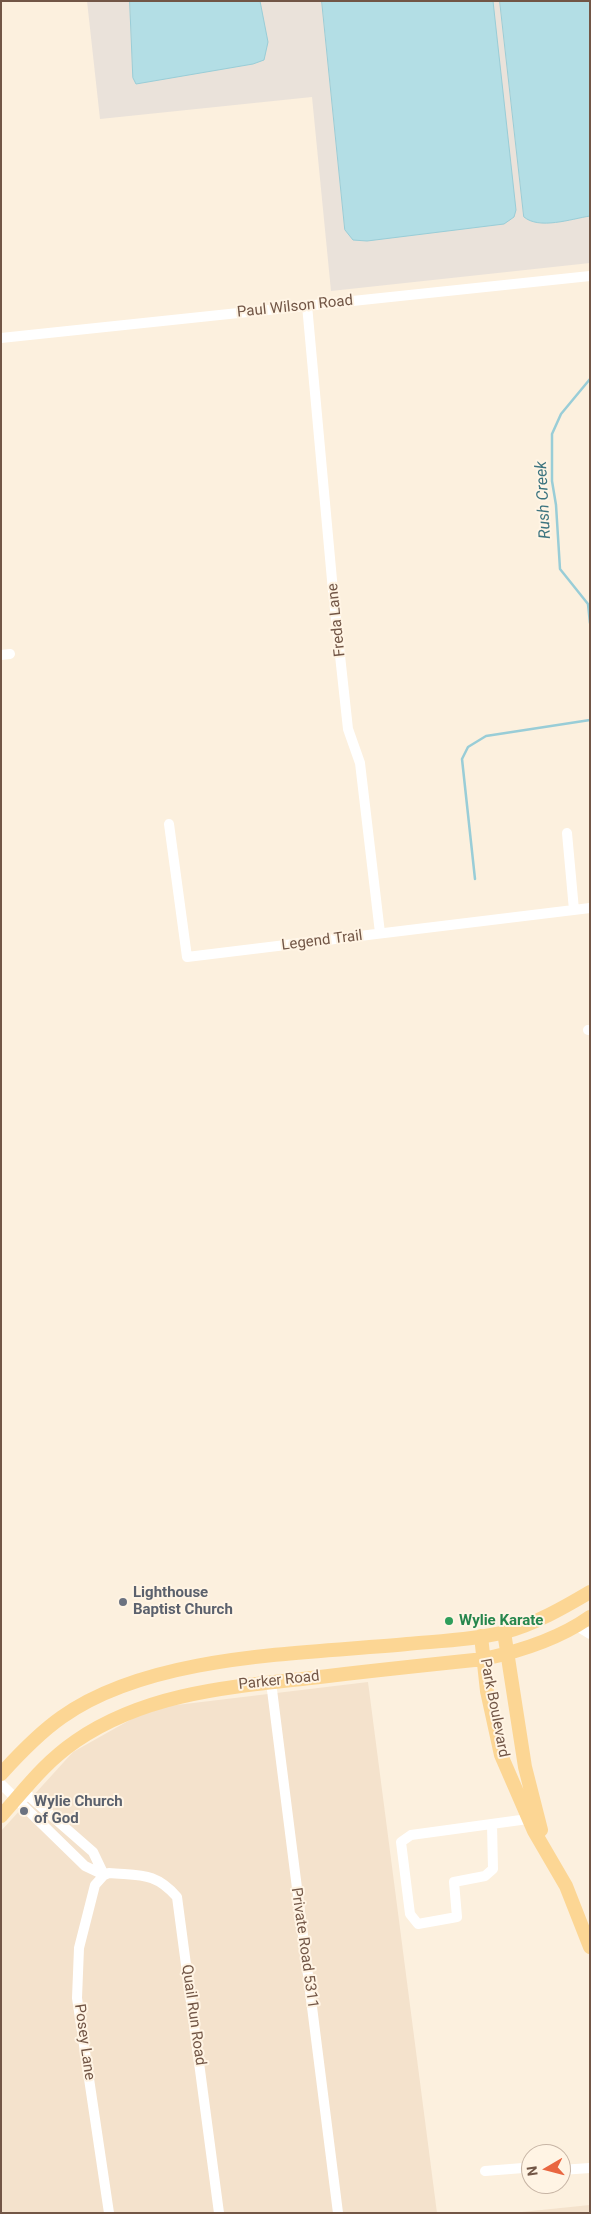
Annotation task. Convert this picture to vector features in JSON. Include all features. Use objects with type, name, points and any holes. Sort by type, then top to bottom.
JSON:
[{"type":"main road","name":"Parker Road","points":[[1,1774],[39,1734],[62,1716],[96,1697],[160,1673],[224,1661],[481,1636],[504,1632],[552,1614],[590,1592]]},
{"type":"main road","name":"Parker Road","points":[[1,1816],[38,1772],[64,1750],[102,1725],[140,1707],[174,1696],[270,1682],[484,1659],[507,1654],[577,1626],[590,1617]]},
{"type":"main road","name":"Park Boulevard","points":[[504,1632],[525,1766],[535,1810],[550,1859]]},
{"type":"main road","name":"Park Boulevard","points":[[481,1636],[487,1691],[501,1755],[528,1819],[566,1886],[590,1947]]},
{"type":"street","name":"Paul Wilson Road","points":[[1,338],[590,276]]},
{"type":"street","name":"Freda Lane","points":[[307,305],[333,592],[348,729],[360,763],[380,933]]},
{"type":"street","name":"Legend Trail","points":[[169,824],[187,957],[590,908]]},
{"type":"street","points":[[568,833],[574,910]]},
{"type":"street","points":[[577,1626],[590,1634]]},
{"type":"street","name":"Private Road 5311","points":[[270,1682],[338,2213]]},
{"type":"street","name":"Quail Run Road","points":[[1,1784],[85,1866],[104,1875],[109,1873],[150,1877],[165,1883],[177,1897],[219,2213]]},
{"type":"street","points":[[16,1800],[29,1796],[93,1852],[104,1875]]},
{"type":"street","points":[[492,1824],[493,1869],[485,1876],[454,1882],[458,1918],[418,1924],[410,1914],[401,1842],[411,1835],[528,1819]]},
{"type":"street","name":"Posey Lane","points":[[104,1875],[95,1885],[79,1948],[77,1998],[109,2213]]},
{"type":"street","points":[[485,2171],[521,2168]]},
{"type":"street","points":[[571,2169],[590,2168]]},
{"type":"shaded area","points":[[87,1],[590,1],[590,263],[331,291],[312,97],[100,119]]},
{"type":"shaded area","points":[[368,1682],[437,2213],[1,2213],[1,1831],[73,1752],[137,1716],[160,1707]]},
{"type":"shaded area","points":[[590,2205],[590,2213],[512,2213]]},
{"type":"water","points":[[130,1],[260,1],[268,42],[264,60],[253,64],[136,84],[133,78]]},
{"type":"water","points":[[322,1],[493,1],[516,210],[514,217],[504,224],[367,241],[353,240],[345,230]]},
{"type":"water","points":[[500,1],[590,1],[590,216],[546,223],[530,221],[524,217]]},
{"type":"waterway","name":"Rush Creek","points":[[590,379],[561,414],[552,434],[552,481],[556,505],[560,569],[588,604],[590,623]]},
{"type":"waterway","name":"Rush Creek","points":[[475,879],[462,759],[468,747],[486,736],[590,720]]},
{"type":"place","name":"Lighthouse Baptist Church","points":[[123,1602]]},
{"type":"place","name":"Wylie Karate","points":[[449,1621]]},
{"type":"place","name":"Wylie Church of God","points":[[24,1811]]}]
